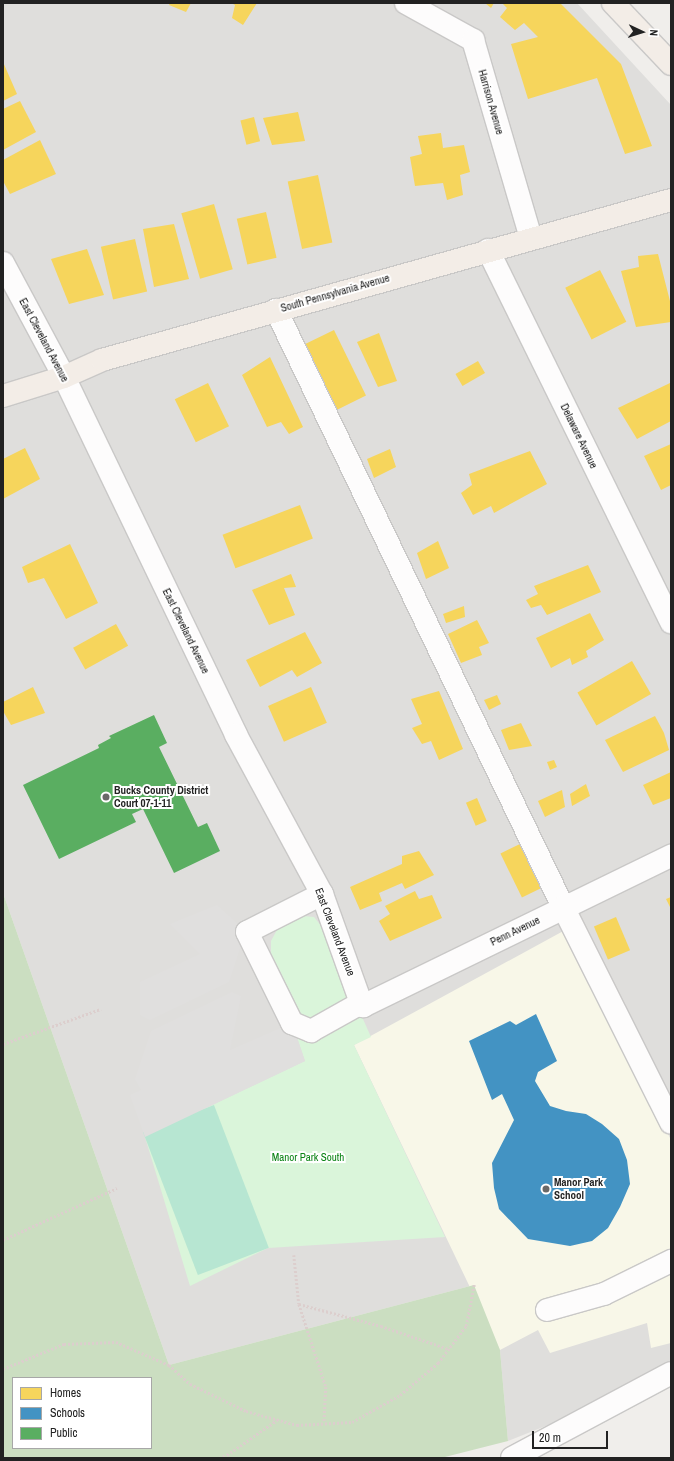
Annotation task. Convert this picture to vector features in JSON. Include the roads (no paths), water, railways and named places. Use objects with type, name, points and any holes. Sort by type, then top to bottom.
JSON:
[{"type":"main road","points":[[613,3],[671,64]]},
{"type":"main road","name":"South Pennsylvania Avenue","points":[[3,396],[64,377],[102,360],[488,250],[671,200]]},
{"type":"street","name":"Harrison Avenue","points":[[406,3],[473,40],[531,238]]},
{"type":"street","name":"Delaware Avenue","points":[[488,250],[671,622]]},
{"type":"street","name":"East Cleveland Avenue","points":[[3,263],[64,377],[236,735],[322,894],[361,1003]]},
{"type":"street","points":[[276,310],[563,907],[671,1123]]},
{"type":"street","name":"Penn Avenue","points":[[361,1003],[362,1006],[563,907],[671,856]]},
{"type":"street","points":[[322,894],[247,932],[292,1023],[311,1031],[361,1003]]},
{"type":"street","points":[[547,1310],[604,1294],[671,1261]]},
{"type":"street","points":[[512,1458],[671,1373]]},
{"type":"place","name":"Bucks County District Court 07-1-11","points":[[106,797]]},
{"type":"place","name":"Manor Park School","points":[[546,1189]]},
{"type":"park label","name":"Manor Park South","points":[[308,1157]]}]
